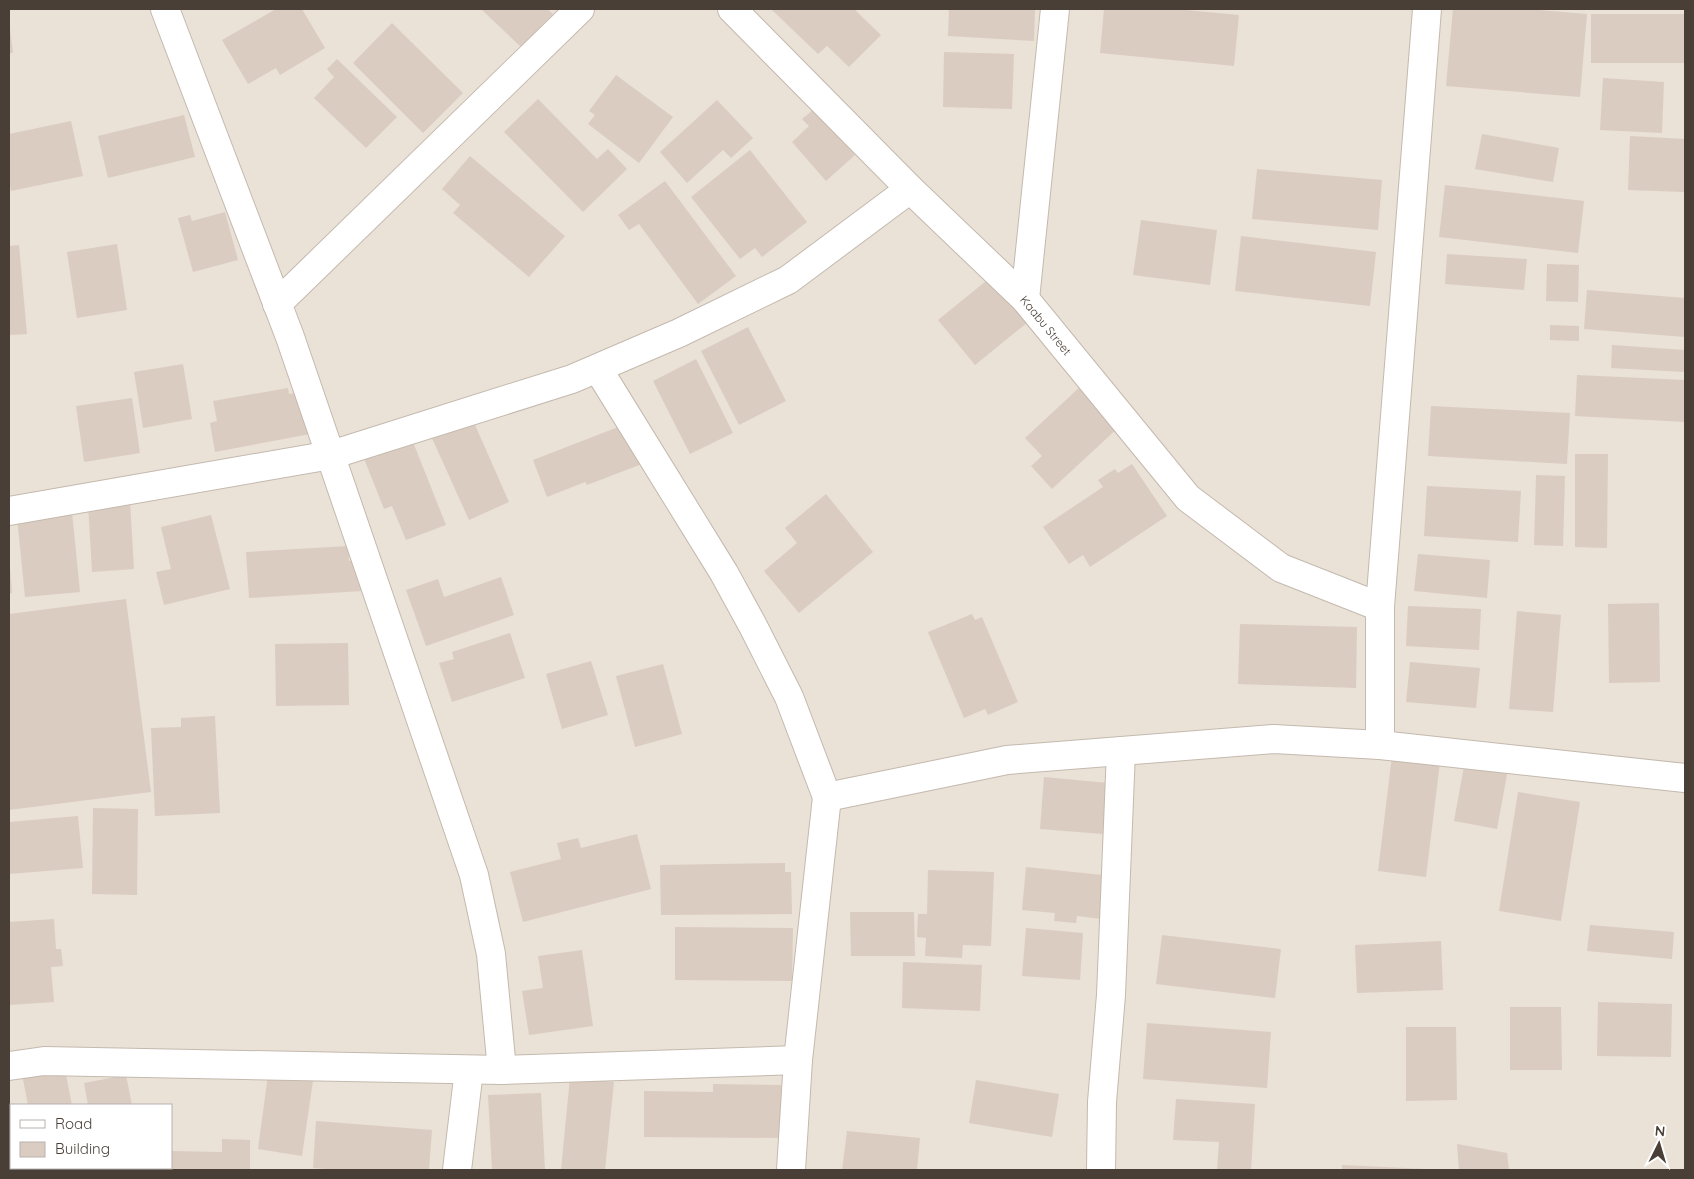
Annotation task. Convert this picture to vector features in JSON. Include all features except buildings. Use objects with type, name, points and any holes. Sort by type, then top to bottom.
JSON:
[{"type":"street","points":[[165,9],[290,337],[474,875],[491,954],[502,1070]]},
{"type":"street","points":[[277,304],[580,9]]},
{"type":"street","name":"Kaabu Street","points":[[732,9],[910,189],[1025,299],[1188,498],[1281,568],[1380,607]]},
{"type":"street","points":[[1025,299],[1055,9]]},
{"type":"street","points":[[1380,745],[1380,607],[1428,9]]},
{"type":"street","points":[[9,511],[331,455],[572,379],[679,333],[788,280],[910,189]]},
{"type":"street","points":[[598,369],[724,573],[753,626],[788,697],[827,796],[798,1060],[790,1170]]},
{"type":"street","points":[[827,796],[1007,760],[1274,739],[1380,745],[1685,778]]},
{"type":"street","points":[[1101,1170],[1102,1102],[1111,995],[1121,751]]},
{"type":"street","points":[[9,1066],[44,1062],[502,1070],[798,1060]]},
{"type":"street","points":[[457,1170],[469,1070]]},
{"type":"shaded area","points":[[9,9],[1685,9],[1685,1170],[9,1170]]}]
